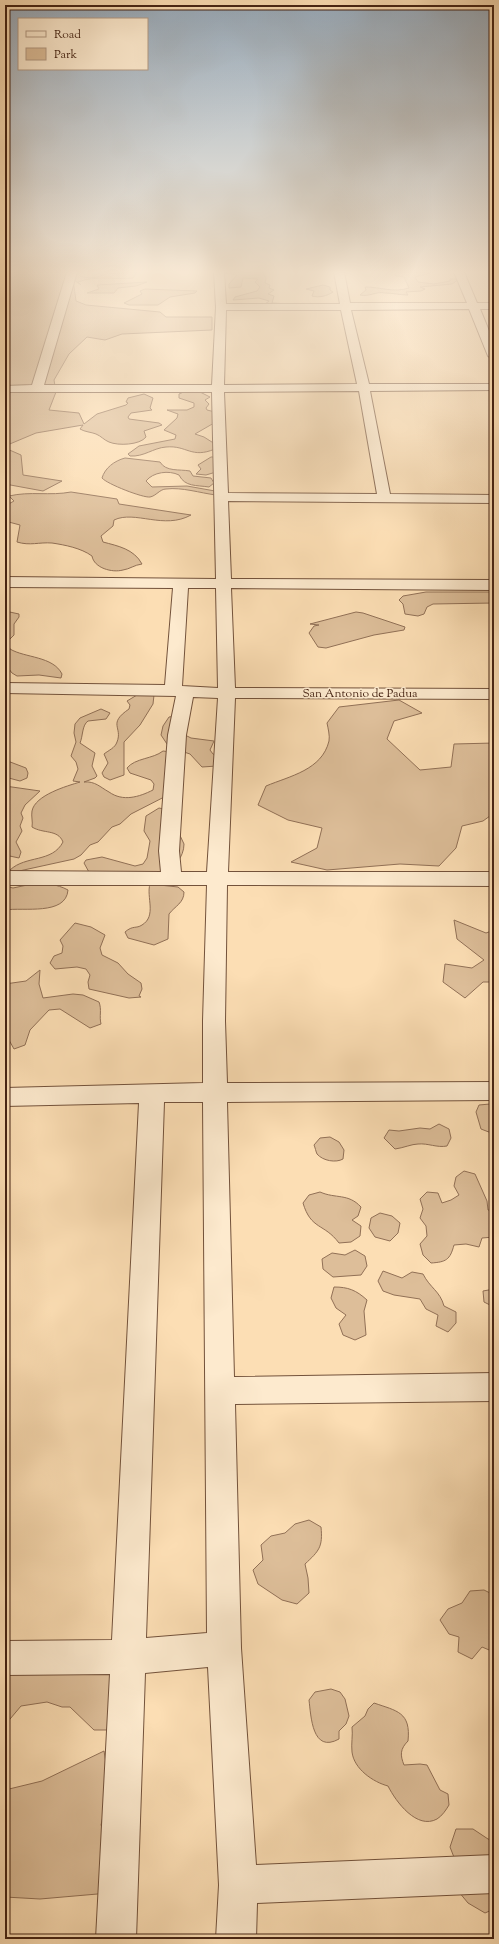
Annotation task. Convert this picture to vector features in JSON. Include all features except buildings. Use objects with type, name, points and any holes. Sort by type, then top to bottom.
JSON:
[{"type":"street","points":[[37,389],[45,363]]},
{"type":"street","points":[[219,363],[218,389],[222,584],[227,693],[217,880],[214,1020],[224,1648],[238,1885],[236,1939]]},
{"type":"street","points":[[358,363],[384,498]]},
{"type":"street","points":[[5,389],[494,387]]},
{"type":"street","points":[[221,497],[494,499]]},
{"type":"street","points":[[5,582],[494,586]]},
{"type":"street","points":[[172,880],[169,851],[179,691],[181,584]]},
{"type":"street","name":"San Antonio de Padua","points":[[5,688],[127,689],[227,693],[494,694]]},
{"type":"street","points":[[5,702],[102,699],[113,696],[127,689]]},
{"type":"street","points":[[5,878],[172,880],[494,879]]},
{"type":"street","points":[[5,1097],[152,1093],[494,1091]]},
{"type":"street","points":[[116,1939],[152,1093]]},
{"type":"street","points":[[219,1391],[494,1387]]},
{"type":"street","points":[[5,1658],[129,1657],[224,1648]]},
{"type":"street","points":[[238,1885],[494,1874]]},
{"type":"green space","points":[[5,363],[64,363],[54,380],[56,392],[49,410],[79,413],[84,424],[97,414],[126,405],[128,403],[126,402],[128,398],[144,394],[153,398],[150,408],[152,410],[131,413],[128,417],[129,419],[159,423],[162,425],[144,431],[146,437],[143,440],[129,444],[109,442],[96,434],[80,429],[83,425],[36,433],[5,446]]},
{"type":"green space","points":[[186,391],[198,391],[210,397],[205,400],[209,404],[206,408],[207,410],[215,412],[214,423],[195,434],[204,437],[215,444],[215,449],[200,453],[179,448],[166,447],[140,455],[130,456],[128,454],[139,446],[175,439],[176,435],[164,430],[177,418],[178,414],[167,410],[187,410],[194,407],[194,403],[179,398],[179,394]]},
{"type":"green space","points":[[5,448],[21,455],[23,475],[62,481],[43,491],[5,484]]},
{"type":"green space","points":[[211,457],[215,457],[216,472],[206,475],[196,474],[201,469],[198,465]]},
{"type":"green space","points":[[125,458],[160,462],[169,469],[190,471],[193,476],[211,478],[214,483],[209,487],[191,485],[184,482],[179,475],[166,472],[157,474],[146,481],[152,487],[187,486],[215,491],[216,495],[185,489],[164,489],[150,497],[146,497],[118,487],[102,478],[110,465]]},
{"type":"green space","points":[[71,492],[117,499],[119,504],[191,515],[171,521],[131,517],[114,520],[113,526],[101,536],[103,542],[125,549],[135,555],[142,564],[119,571],[104,569],[96,564],[92,556],[73,547],[52,543],[26,544],[17,542],[20,525],[5,521],[5,506],[14,501],[9,496]]},
{"type":"green space","points":[[426,592],[494,592],[494,603],[433,604],[427,607],[424,614],[418,616],[405,614],[403,604],[399,600],[403,596]]},
{"type":"green space","points":[[5,611],[19,614],[19,617],[14,624],[14,635],[7,642],[10,649],[52,664],[58,668],[62,674],[61,678],[39,675],[17,676],[12,673],[5,664]]},
{"type":"green space","points":[[356,612],[405,627],[404,630],[374,635],[326,648],[318,647],[309,633],[314,626],[319,625],[310,624]]},
{"type":"green space","points":[[137,695],[154,695],[153,704],[140,725],[124,742],[124,775],[110,780],[104,777],[102,773],[108,763],[104,754],[117,742],[117,722],[122,714],[129,709],[130,705],[127,701]]},
{"type":"green space","points":[[399,700],[422,713],[394,721],[387,739],[420,770],[451,767],[454,744],[494,743],[494,813],[483,821],[462,826],[456,848],[439,866],[400,864],[327,870],[291,862],[317,848],[322,828],[288,820],[258,805],[266,786],[304,771],[320,759],[329,741],[327,723],[339,707]]},
{"type":"green space","points":[[101,709],[110,713],[106,719],[88,721],[86,723],[80,743],[95,753],[92,766],[97,776],[84,782],[94,783],[120,797],[125,798],[142,795],[153,790],[154,784],[151,780],[130,773],[127,768],[139,760],[154,756],[163,751],[171,752],[172,793],[131,814],[120,824],[112,827],[98,842],[90,845],[81,855],[74,859],[10,873],[10,870],[16,865],[52,853],[58,849],[63,842],[58,835],[54,833],[32,827],[32,811],[34,805],[45,796],[80,782],[73,781],[78,769],[76,762],[71,756],[76,742],[74,733],[75,724],[80,718]]},
{"type":"green space","points":[[176,716],[185,735],[191,738],[214,741],[210,750],[213,754],[219,757],[217,766],[202,767],[190,754],[169,747],[161,735],[163,726],[169,717]]},
{"type":"green space","points":[[5,760],[26,768],[28,773],[27,778],[20,781],[5,777]]},
{"type":"green space","points":[[5,786],[40,791],[25,805],[21,813],[23,818],[20,826],[22,831],[16,842],[21,852],[19,858],[5,855]]},
{"type":"green space","points":[[159,808],[168,810],[184,844],[184,849],[180,858],[174,866],[166,872],[156,875],[90,874],[84,863],[86,860],[102,857],[135,866],[143,864],[147,858],[150,841],[144,831],[146,816]]},
{"type":"green space","points":[[32,884],[51,884],[68,890],[65,898],[60,904],[52,907],[42,909],[5,910],[5,886],[13,888]]},
{"type":"green space","points":[[150,884],[178,887],[184,892],[181,902],[169,914],[168,939],[154,945],[128,938],[125,932],[142,925],[149,917]]},
{"type":"green space","points":[[454,920],[486,933],[494,930],[494,982],[483,982],[465,998],[443,982],[445,964],[472,968],[484,960],[457,939]]},
{"type":"green space","points":[[75,923],[91,927],[105,935],[100,948],[102,955],[118,963],[128,974],[141,983],[142,989],[139,996],[141,997],[129,998],[89,989],[88,982],[90,975],[86,969],[77,967],[55,969],[50,963],[54,956],[62,953],[63,946],[60,940]]},
{"type":"green space","points":[[40,970],[39,984],[43,998],[73,994],[83,995],[99,1002],[101,1024],[90,1028],[60,1009],[49,1010],[30,1030],[25,1045],[14,1049],[5,1033],[5,984],[26,981]]},
{"type":"green space","points":[[479,1105],[494,1105],[494,1134],[481,1129],[476,1112]]},
{"type":"green space","points":[[439,1124],[449,1129],[451,1138],[447,1146],[418,1144],[395,1149],[384,1138],[389,1130],[399,1131],[420,1128],[430,1129]]},
{"type":"green space","points":[[330,1137],[339,1142],[344,1150],[343,1159],[330,1161],[317,1154],[314,1145],[320,1138]]},
{"type":"green space","points":[[464,1171],[475,1174],[487,1201],[488,1210],[494,1211],[494,1237],[482,1238],[479,1247],[466,1244],[454,1245],[451,1254],[447,1259],[440,1262],[431,1263],[423,1255],[420,1244],[427,1236],[426,1226],[420,1218],[423,1209],[420,1199],[427,1192],[438,1193],[442,1203],[459,1195],[454,1186],[456,1177]]},
{"type":"green space","points":[[320,1192],[347,1198],[361,1207],[358,1216],[352,1220],[361,1226],[360,1236],[351,1242],[339,1243],[310,1218],[303,1203],[309,1195]]},
{"type":"green space","points":[[380,1213],[392,1216],[400,1223],[398,1233],[390,1241],[375,1237],[369,1228],[371,1218]]},
{"type":"green space","points":[[355,1250],[365,1256],[367,1266],[361,1275],[333,1277],[323,1269],[322,1259],[332,1253],[345,1255]]},
{"type":"green space","points":[[383,1271],[402,1278],[412,1272],[423,1274],[440,1297],[444,1306],[456,1312],[456,1323],[448,1332],[436,1326],[438,1315],[426,1309],[420,1299],[394,1295],[383,1291],[378,1281]]},
{"type":"green space","points":[[334,1287],[352,1290],[367,1300],[364,1311],[366,1335],[355,1340],[343,1335],[339,1324],[346,1315],[336,1308],[331,1298]]},
{"type":"green space","points":[[494,1289],[494,1307],[484,1302],[483,1291]]},
{"type":"green space","points":[[309,1520],[321,1527],[321,1544],[314,1556],[305,1564],[309,1593],[297,1604],[282,1600],[258,1584],[253,1570],[263,1560],[261,1545],[271,1536],[285,1533],[295,1524]]},
{"type":"green space","points":[[484,1590],[494,1595],[494,1652],[482,1647],[472,1659],[458,1652],[459,1637],[449,1634],[440,1620],[448,1609],[462,1603],[470,1591]]},
{"type":"green space","points":[[70,1659],[112,1675],[119,1730],[94,1730],[70,1707],[62,1707],[47,1702],[21,1706],[5,1725],[5,1674]]},
{"type":"green space","points":[[331,1689],[340,1692],[345,1699],[349,1716],[346,1724],[339,1731],[339,1739],[330,1742],[323,1741],[318,1737],[315,1731],[312,1723],[309,1700],[315,1692]]},
{"type":"green space","points":[[374,1703],[396,1711],[405,1718],[408,1731],[408,1741],[403,1747],[402,1752],[404,1765],[427,1765],[440,1790],[448,1794],[449,1805],[437,1819],[422,1821],[415,1818],[408,1813],[396,1799],[388,1786],[365,1774],[356,1764],[352,1752],[352,1727],[365,1716],[368,1709]]},
{"type":"green space","points":[[104,1751],[110,1788],[101,1825],[118,1858],[109,1893],[40,1899],[5,1897],[5,1790],[42,1781]]},
{"type":"green space","points":[[456,1829],[473,1829],[488,1839],[494,1841],[494,1909],[485,1913],[468,1903],[454,1886],[457,1865],[450,1847]]}]
